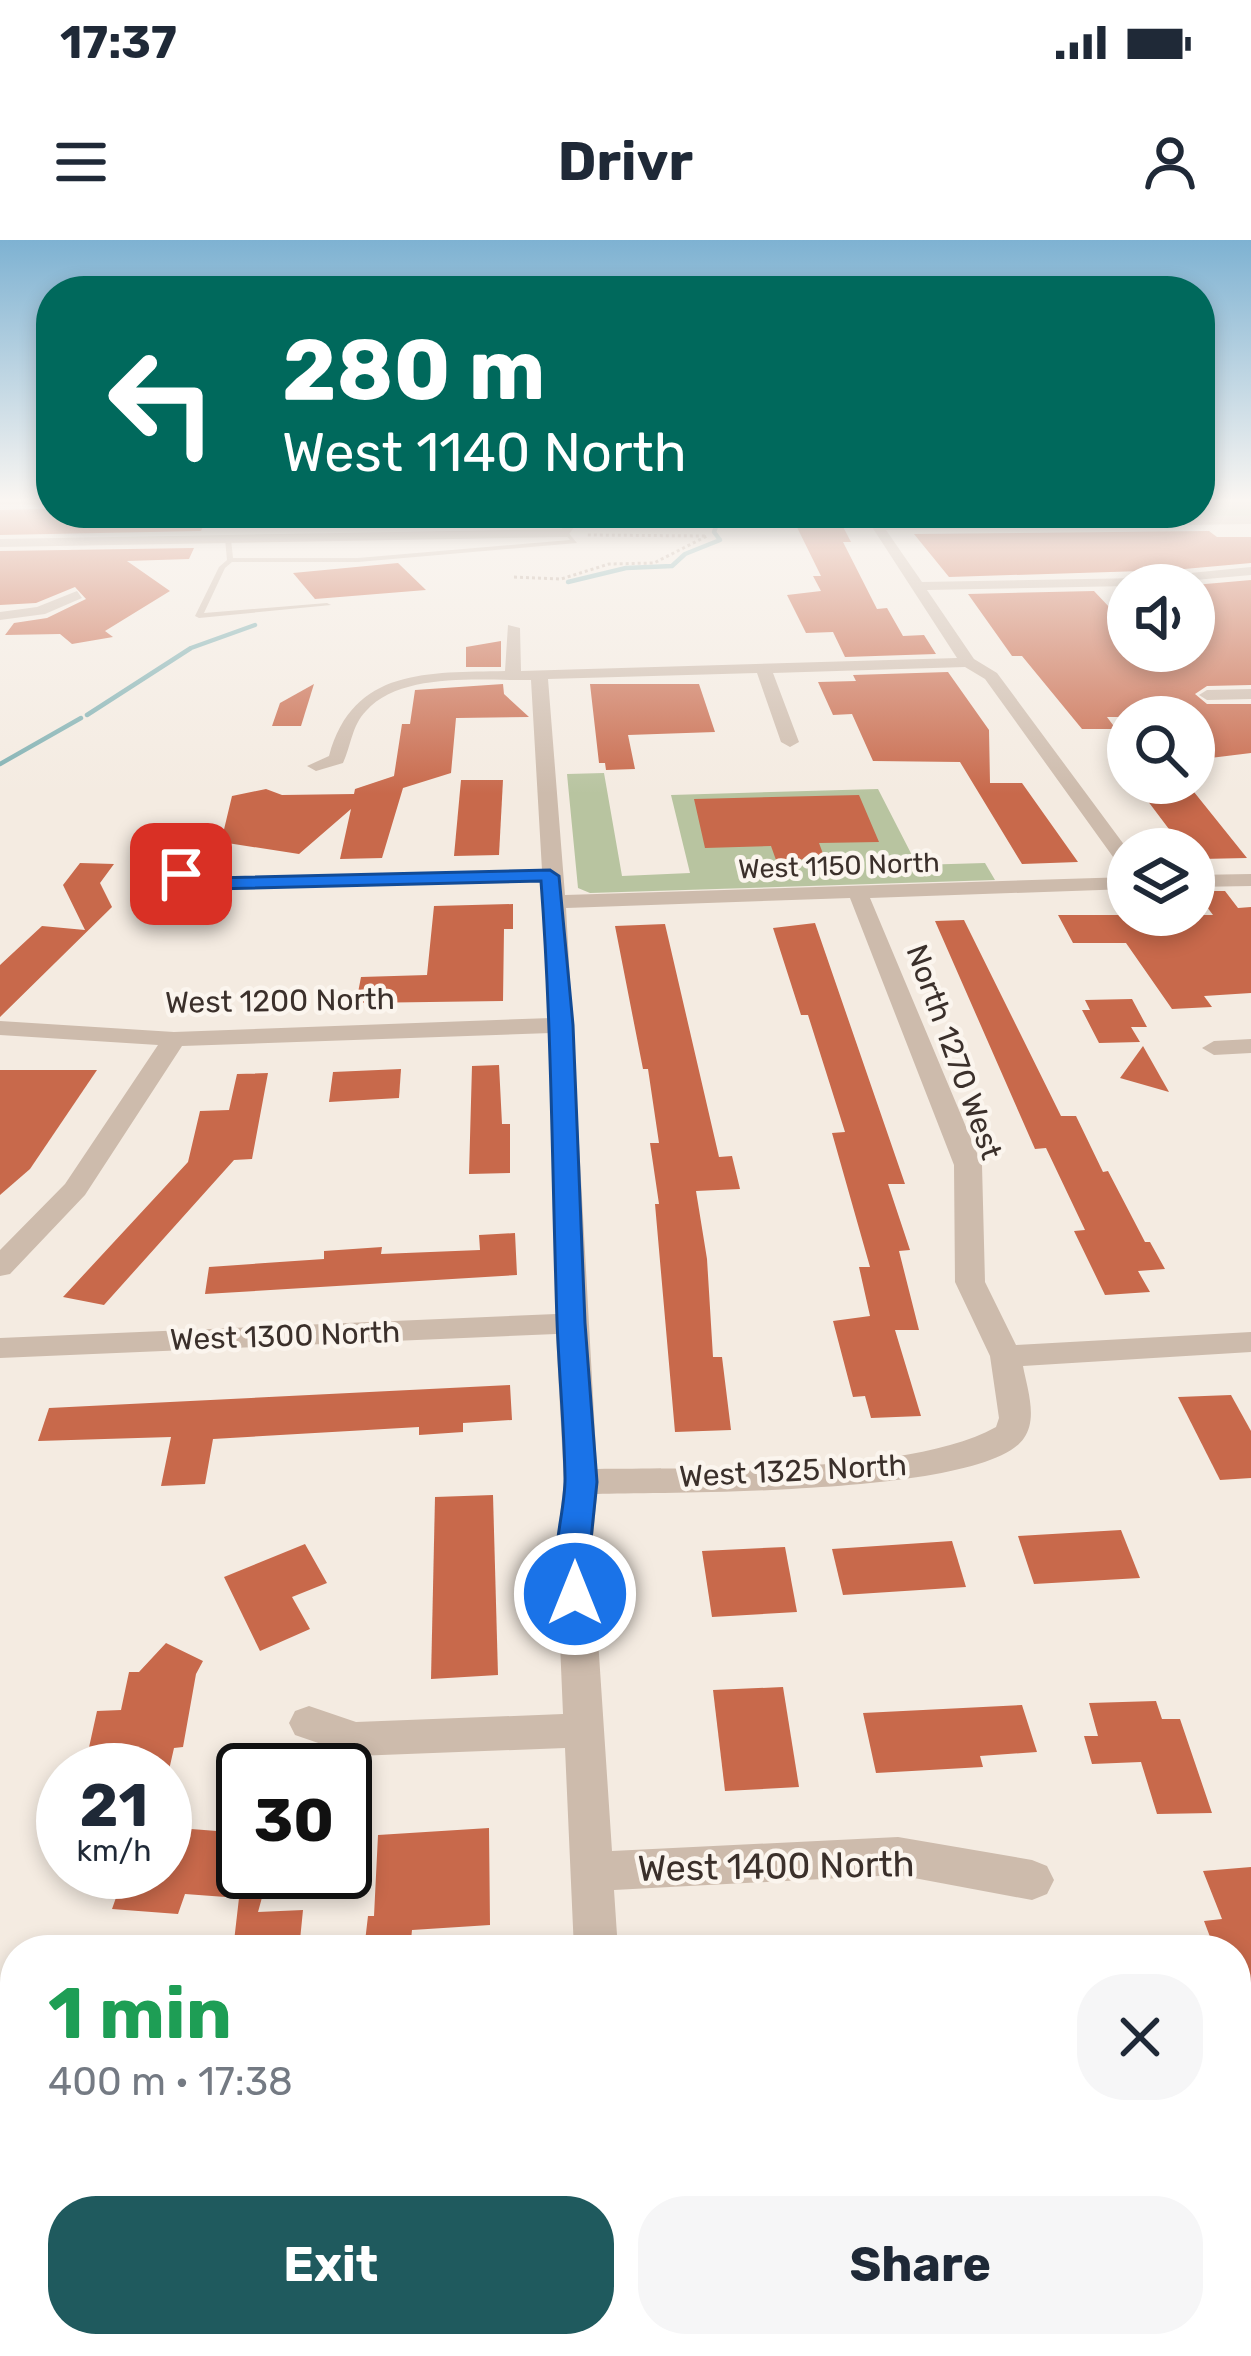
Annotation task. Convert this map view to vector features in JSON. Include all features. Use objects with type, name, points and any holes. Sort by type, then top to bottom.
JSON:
[{"type":"street","points":[[0,616],[40,611],[73,597]]},
{"type":"street","points":[[924,597],[968,662],[991,676],[1107,835]]},
{"type":"street","points":[[513,628],[526,672],[562,1025],[581,1482],[574,1549],[595,1935]]},
{"type":"street","points":[[316,766],[337,759],[345,723],[358,707],[404,686],[448,676],[968,662]]},
{"type":"street","points":[[763,667],[790,742]]},
{"type":"street","points":[[1207,695],[1251,694]]},
{"type":"street","name":"West 1150 North","points":[[181,874],[212,883],[858,893],[1107,884]]},
{"type":"street","points":[[1215,881],[1251,880]]},
{"type":"street","name":"North 1270 West","points":[[858,893],[968,1165],[970,1282],[1006,1356],[1015,1418],[1003,1442]]},
{"type":"street","name":"West 1200 North","points":[[0,1028],[174,1040],[562,1025]]},
{"type":"street","points":[[0,1267],[74,1189],[174,1040]]},
{"type":"street","points":[[1214,1048],[1251,1046]]},
{"type":"street","name":"West 1300 North","points":[[0,1348],[571,1323]]},
{"type":"street","points":[[1006,1356],[1251,1342]]},
{"type":"street","name":"West 1325 North","points":[[581,1482],[893,1469],[982,1452],[1003,1442]]},
{"type":"street","points":[[309,1723],[356,1739],[581,1730]]},
{"type":"street","name":"West 1400 North","points":[[590,1872],[898,1856],[1033,1880]]},
{"type":"lane","points":[[208,597],[199,616],[327,605]]},
{"type":"green space","points":[[604,773],[622,876],[690,873],[671,795],[878,789],[917,865],[985,863],[995,880],[590,893],[578,888],[567,774]]},
{"type":"building","points":[[0,597],[51,597],[36,603],[0,605]]},
{"type":"building","points":[[161,597],[105,631],[113,637],[72,644],[60,634],[5,635],[14,623],[47,618],[86,599]]},
{"type":"building","points":[[788,597],[871,597],[877,609],[887,608],[903,636],[924,635],[936,654],[845,657],[833,632],[806,633]]},
{"type":"building","points":[[970,597],[1099,597],[1107,605],[1107,672],[1215,672],[1215,597],[1251,597],[1251,685],[1207,686],[1197,696],[1107,696],[1107,729],[1082,729],[1022,656],[1012,656]]},
{"type":"building","points":[[501,641],[501,667],[466,667],[466,647]]},
{"type":"building","points":[[948,672],[989,730],[990,783],[1022,783],[1078,862],[1022,864],[960,762],[873,761],[852,714],[833,715],[818,682],[856,681],[853,675]]},
{"type":"building","points":[[314,684],[301,726],[272,726],[280,703]]},
{"type":"building","points":[[503,684],[504,694],[529,717],[456,718],[451,773],[403,788],[382,858],[340,859],[351,809],[299,854],[221,842],[232,796],[266,789],[282,795],[354,794],[355,789],[394,776],[402,724],[410,724],[415,690]]},
{"type":"building","points":[[590,684],[699,684],[715,732],[628,735],[635,769],[606,770],[605,763],[599,763]]},
{"type":"building","points":[[1215,704],[1251,704],[1251,753],[1215,757]]},
{"type":"building","points":[[461,780],[503,780],[499,855],[454,856]]},
{"type":"building","points":[[859,795],[879,842],[819,843],[825,859],[776,860],[771,846],[705,848],[694,799]]},
{"type":"building","points":[[1150,804],[1204,804],[1247,858],[1215,859],[1215,828],[1168,828]]},
{"type":"building","points":[[80,863],[114,864],[100,883],[112,907],[0,1017],[0,965],[42,926],[85,930],[63,885]]},
{"type":"building","points":[[1215,891],[1225,891],[1238,908],[1251,907],[1251,993],[1204,996],[1212,1007],[1172,1009],[1126,943],[1073,943],[1058,915],[1107,915],[1107,936],[1215,936]]},
{"type":"building","points":[[513,904],[513,929],[504,929],[503,1001],[356,1003],[361,977],[427,975],[434,906]]},
{"type":"building","points":[[964,920],[1061,1116],[1076,1116],[1103,1172],[1108,1171],[1145,1242],[1150,1242],[1165,1269],[1138,1271],[1150,1292],[1105,1295],[1074,1231],[1085,1230],[1046,1148],[1035,1149],[935,921]]},
{"type":"building","points":[[815,923],[905,1184],[888,1184],[910,1250],[899,1251],[919,1330],[895,1330],[921,1416],[871,1418],[865,1396],[853,1397],[833,1321],[870,1316],[859,1267],[870,1267],[832,1133],[845,1132],[808,1015],[801,1015],[773,928]]},
{"type":"building","points":[[665,924],[719,1157],[732,1156],[740,1189],[696,1191],[707,1259],[713,1357],[722,1357],[731,1430],[675,1432],[655,1204],[659,1204],[650,1143],[659,1143],[648,1069],[643,1069],[615,926]]},
{"type":"building","points":[[1132,999],[1147,1027],[1131,1027],[1140,1042],[1099,1043],[1082,1010],[1090,1010],[1085,1000]]},
{"type":"building","points":[[1143,1046],[1169,1092],[1120,1078]]},
{"type":"building","points":[[499,1065],[502,1124],[510,1124],[510,1173],[469,1174],[472,1066]]},
{"type":"building","points":[[401,1069],[399,1098],[329,1102],[333,1072]]},
{"type":"building","points":[[0,1070],[97,1070],[30,1169],[0,1195]]},
{"type":"building","points":[[268,1073],[252,1159],[234,1160],[104,1305],[63,1297],[188,1162],[200,1111],[229,1110],[237,1074]]},
{"type":"building","points":[[515,1233],[517,1275],[205,1294],[209,1267],[324,1259],[324,1251],[382,1247],[381,1254],[480,1250],[479,1235]]},
{"type":"building","points":[[510,1385],[512,1420],[463,1423],[463,1432],[419,1435],[419,1427],[213,1439],[205,1484],[161,1486],[171,1437],[38,1441],[49,1408]]},
{"type":"building","points":[[1231,1395],[1251,1431],[1251,1478],[1220,1480],[1178,1397]]},
{"type":"building","points":[[493,1495],[498,1675],[431,1679],[435,1497]]},
{"type":"building","points":[[1121,1530],[1140,1578],[1034,1584],[1018,1536]]},
{"type":"building","points":[[952,1541],[966,1587],[843,1595],[832,1549]]},
{"type":"building","points":[[305,1544],[327,1583],[292,1597],[310,1629],[260,1651],[224,1577]]},
{"type":"building","points":[[785,1547],[797,1612],[712,1617],[702,1551]]},
{"type":"building","points":[[166,1643],[203,1661],[196,1674],[184,1743],[90,1743],[97,1711],[121,1710],[129,1672],[139,1672]]},
{"type":"building","points":[[783,1687],[799,1787],[725,1791],[713,1690]]},
{"type":"building","points":[[1156,1701],[1162,1719],[1180,1719],[1212,1813],[1157,1814],[1141,1762],[1092,1764],[1084,1736],[1098,1736],[1089,1703]]},
{"type":"building","points":[[1022,1705],[1037,1752],[980,1756],[983,1767],[876,1773],[863,1713]]},
{"type":"building","points":[[489,1828],[490,1925],[412,1930],[412,1935],[366,1935],[368,1916],[374,1916],[378,1835]]},
{"type":"building","points":[[192,1829],[216,1831],[216,1896],[192,1895]]},
{"type":"building","points":[[1251,1867],[1251,1935],[1209,1935],[1204,1921],[1222,1919],[1203,1871]]},
{"type":"building","points":[[116,1899],[183,1899],[178,1914],[112,1909]]},
{"type":"building","points":[[239,1899],[262,1899],[258,1912],[303,1910],[300,1935],[235,1935]]},
{"type":"waterway","points":[[87,715],[191,648],[255,625]]},
{"type":"waterway","points":[[0,764],[81,718]]},
{"type":"route","points":[[181,874],[212,883],[550,876],[562,1025],[581,1482],[575,1594]]}]
